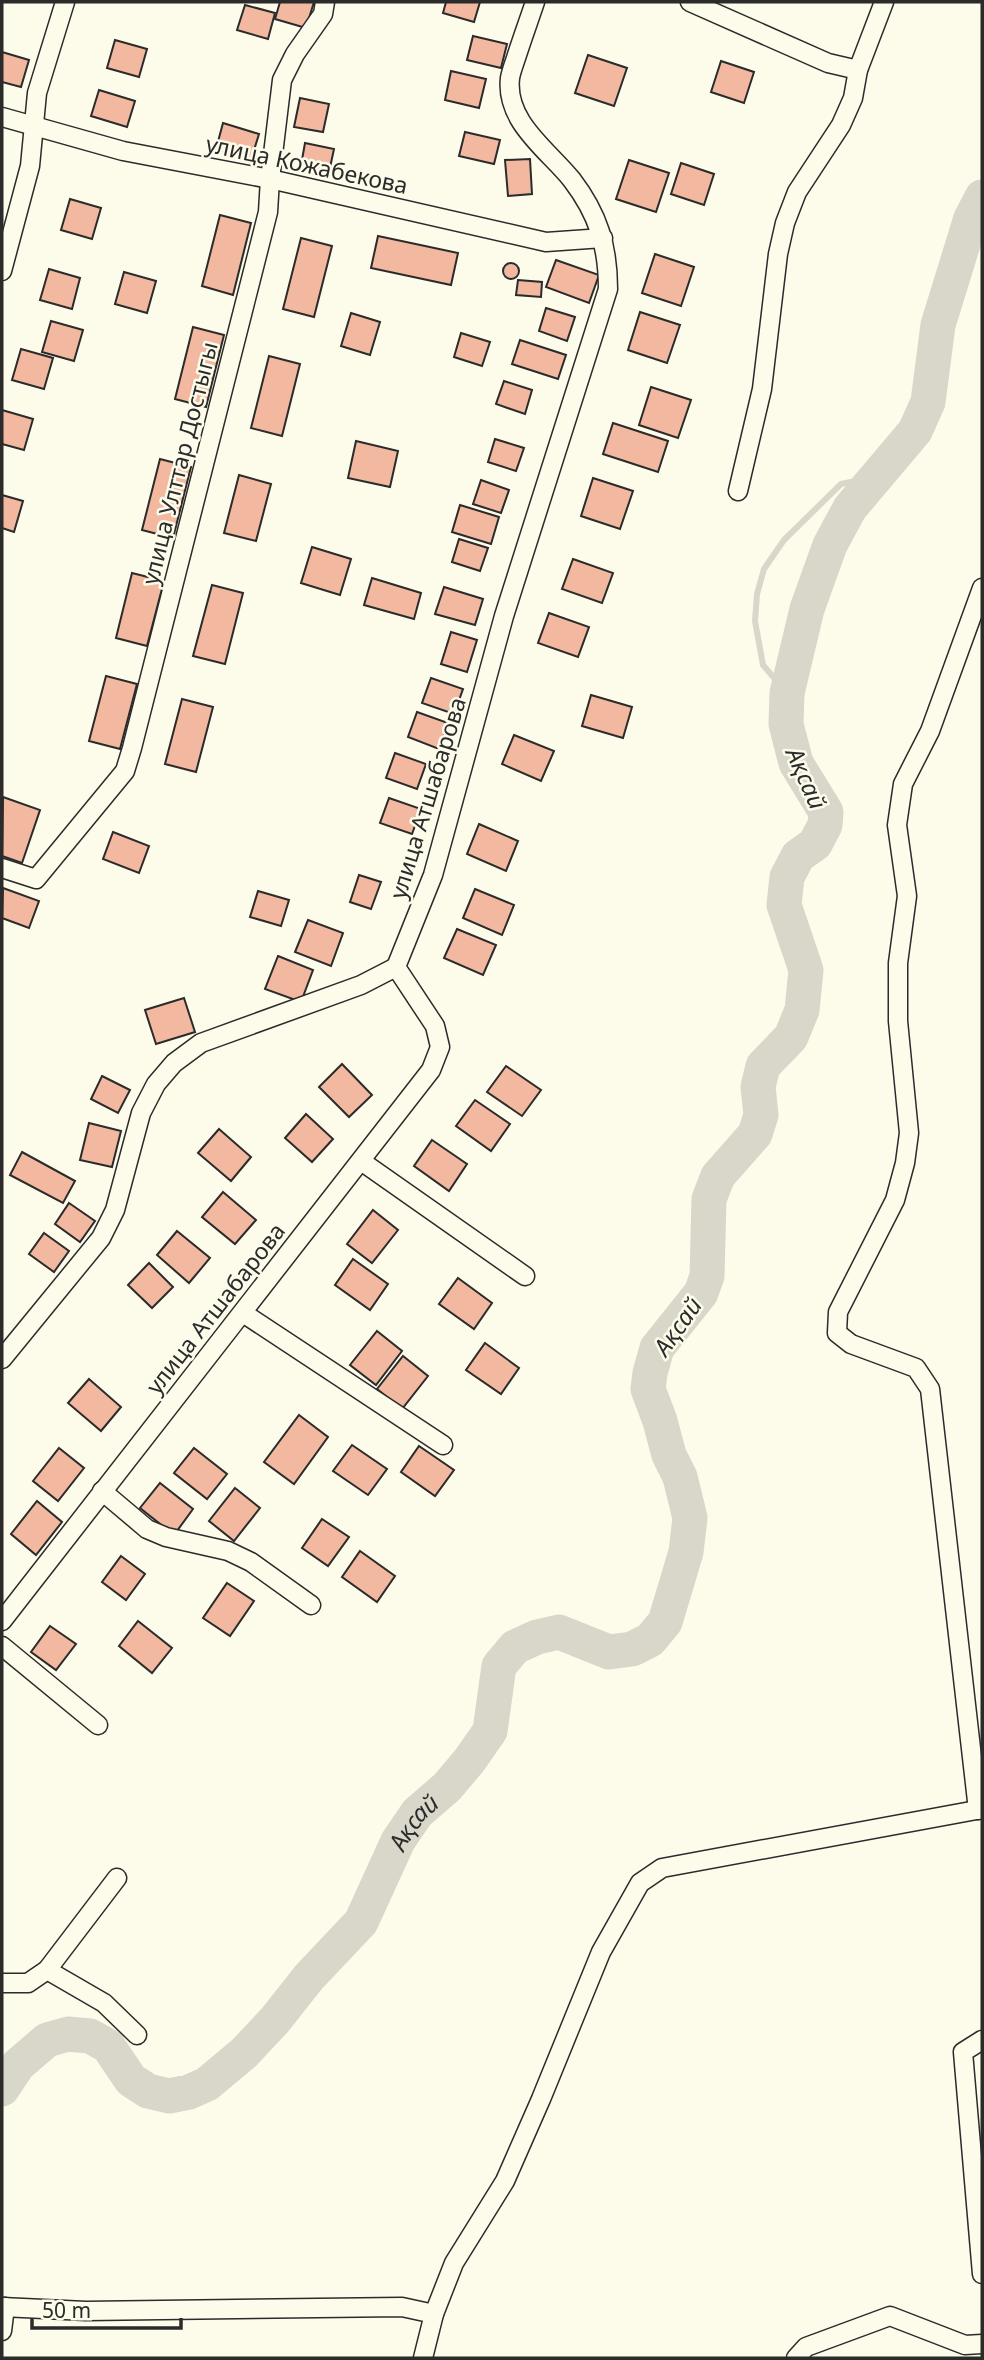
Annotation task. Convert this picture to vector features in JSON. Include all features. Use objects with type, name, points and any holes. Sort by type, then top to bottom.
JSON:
[{"type":"street","points":[[2,271],[30,166],[37,93],[65,2]]},
{"type":"street","name":"улица Улттар Достыгы","points":[[2,868],[36,879],[125,771],[268,212],[282,79],[295,54],[323,14],[325,2]]},
{"type":"street","name":"улица Атшабарова","points":[[2,1622],[431,1070],[440,1047],[435,1026],[396,967],[433,875],[504,616],[608,289],[608,261],[603,238],[592,213],[572,180],[524,127],[513,105],[510,79],[535,2]]},
{"type":"street","points":[[690,2],[828,63],[858,70]]},
{"type":"street","points":[[738,491],[762,389],[778,254],[785,223],[797,192],[841,125],[853,98],[858,70],[884,2]]},
{"type":"street","name":"улица Кожабекова","points":[[2,117],[123,151],[270,179],[546,242],[603,238]]},
{"type":"street","points":[[423,2358],[434,2314],[454,2263],[505,2180],[601,1952],[640,1883],[662,1868],[980,1810],[929,1389],[916,1368],[851,1344],[837,1333],[838,1312],[895,1200],[905,1163],[909,1133],[898,1021],[898,963],[907,896],[897,825],[903,784],[930,732],[982,588]]},
{"type":"street","points":[[2,1359],[102,1238],[115,1210],[141,1113],[156,1084],[174,1063],[201,1043],[361,985],[396,967]]},
{"type":"street","points":[[361,1161],[525,1276]]},
{"type":"street","points":[[243,1313],[443,1445]]},
{"type":"street","points":[[102,1491],[147,1529],[228,1551],[251,1562],[311,1605]]},
{"type":"street","points":[[2,1646],[98,1725]]},
{"type":"street","points":[[2,1983],[28,1983],[47,1970],[117,1878]]},
{"type":"street","points":[[47,1970],[104,2003],[137,2035]]},
{"type":"street","points":[[982,2040],[963,2052],[982,2272]]},
{"type":"street","points":[[2,2331],[3,2307],[86,2311],[402,2307],[434,2314]]},
{"type":"street","points":[[796,2358],[806,2347],[890,2316],[965,2345],[982,2344]]},
{"type":"building","points":[[280,2],[314,2],[306,28],[275,19]]},
{"type":"building","points":[[446,2],[480,2],[474,22],[443,13]]},
{"type":"building","points":[[245,5],[275,13],[268,39],[237,30]]},
{"type":"building","points":[[473,36],[507,44],[501,68],[467,60]]},
{"type":"building","points":[[115,40],[147,49],[139,77],[107,68]]},
{"type":"building","points":[[2,52],[29,60],[21,87],[2,82]]},
{"type":"building","points":[[588,55],[627,68],[614,106],[575,93]]},
{"type":"building","points":[[721,61],[754,72],[744,103],[711,92]]},
{"type":"building","points":[[451,71],[486,79],[479,108],[445,100]]},
{"type":"building","points":[[99,90],[135,101],[127,127],[91,116]]},
{"type":"building","points":[[300,98],[329,104],[323,132],[294,127]]},
{"type":"building","points":[[223,123],[259,134],[251,160],[216,149]]},
{"type":"building","points":[[465,132],[500,140],[494,164],[459,156]]},
{"type":"building","points":[[305,143],[334,149],[328,177],[300,171]]},
{"type":"building","points":[[530,159],[532,194],[508,196],[505,160]]},
{"type":"building","points":[[629,160],[669,173],[656,212],[616,199]]},
{"type":"building","points":[[681,163],[714,174],[704,205],[671,194]]},
{"type":"building","points":[[70,199],[101,208],[92,239],[61,230]]},
{"type":"building","points":[[220,215],[251,223],[233,295],[202,286]]},
{"type":"building","points":[[378,236],[458,253],[451,285],[371,268]]},
{"type":"building","points":[[301,238],[332,246],[314,317],[283,309]]},
{"type":"building","points":[[655,254],[694,267],[681,306],[642,293]]},
{"type":"building","points":[[556,260],[599,275],[589,303],[546,287]]},
{"type":"building","points":[[508,263],[514,263],[519,271],[517,277],[508,279],[503,274],[503,268]]},
{"type":"building","points":[[49,269],[80,278],[72,309],[40,300]]},
{"type":"building","points":[[124,272],[156,281],[147,313],[115,304]]},
{"type":"building","points":[[518,280],[542,282],[541,297],[516,295]]},
{"type":"building","points":[[546,308],[575,317],[567,341],[539,331]]},
{"type":"building","points":[[640,312],[680,325],[667,363],[628,350]]},
{"type":"building","points":[[351,313],[380,322],[370,355],[341,346]]},
{"type":"building","points":[[51,321],[83,330],[74,361],[42,352]]},
{"type":"building","points":[[193,327],[224,335],[206,407],[175,399]]},
{"type":"building","points":[[461,333],[490,342],[482,366],[454,357]]},
{"type":"building","points":[[520,340],[566,355],[558,379],[512,364]]},
{"type":"building","points":[[21,349],[53,358],[44,389],[12,380]]},
{"type":"building","points":[[269,356],[300,364],[282,436],[251,428]]},
{"type":"building","points":[[504,381],[532,390],[525,414],[496,404]]},
{"type":"building","points":[[651,387],[691,400],[678,438],[639,425]]},
{"type":"building","points":[[2,410],[33,419],[24,450],[2,444]]},
{"type":"building","points":[[613,423],[668,441],[658,472],[603,454]]},
{"type":"building","points":[[495,439],[524,448],[516,471],[488,462]]},
{"type":"building","points":[[356,441],[398,451],[390,487],[348,478]]},
{"type":"building","points":[[160,459],[191,467],[173,538],[142,530]]},
{"type":"building","points":[[239,475],[271,484],[256,541],[224,533]]},
{"type":"building","points":[[593,478],[633,491],[620,529],[581,516]]},
{"type":"building","points":[[481,480],[509,490],[501,513],[473,504]]},
{"type":"building","points":[[2,495],[23,501],[14,532],[2,528]]},
{"type":"building","points":[[460,505],[499,517],[491,544],[452,532]]},
{"type":"building","points":[[459,539],[488,548],[480,571],[452,562]]},
{"type":"building","points":[[312,547],[351,559],[340,595],[301,583]]},
{"type":"building","points":[[573,559],[613,573],[602,603],[562,589]]},
{"type":"building","points":[[132,573],[164,581],[147,646],[116,638]]},
{"type":"building","points":[[372,578],[421,593],[414,619],[364,605]]},
{"type":"building","points":[[212,585],[243,593],[225,664],[193,656]]},
{"type":"building","points":[[444,587],[483,599],[475,625],[435,614]]},
{"type":"building","points":[[549,613],[589,627],[578,657],[538,643]]},
{"type":"building","points":[[451,632],[477,640],[467,672],[441,664]]},
{"type":"building","points":[[106,676],[137,684],[120,749],[89,741]]},
{"type":"building","points":[[431,678],[463,689],[454,714],[422,703]]},
{"type":"building","points":[[591,695],[632,707],[623,738],[582,726]]},
{"type":"building","points":[[182,699],[213,707],[196,772],[165,764]]},
{"type":"building","points":[[417,712],[448,723],[439,749],[408,737]]},
{"type":"building","points":[[514,735],[554,751],[541,781],[502,764]]},
{"type":"building","points":[[395,753],[426,764],[417,789],[386,778]]},
{"type":"building","points":[[3,797],[40,810],[22,863],[2,856]]},
{"type":"building","points":[[389,798],[421,809],[412,834],[380,823]]},
{"type":"building","points":[[479,824],[518,841],[506,871],[467,854]]},
{"type":"building","points":[[113,832],[149,846],[139,873],[103,859]]},
{"type":"building","points":[[359,875],[381,882],[371,909],[350,902]]},
{"type":"building","points":[[3,888],[39,901],[29,928],[2,918]]},
{"type":"building","points":[[475,889],[514,905],[502,935],[463,918]]},
{"type":"building","points":[[258,891],[289,900],[281,926],[250,917]]},
{"type":"building","points":[[308,920],[343,933],[331,966],[295,952]]},
{"type":"building","points":[[457,929],[496,945],[483,975],[444,958]]},
{"type":"building","points":[[278,956],[313,970],[301,1002],[265,989]]},
{"type":"building","points":[[184,998],[195,1032],[156,1044],[145,1010]]},
{"type":"building","points":[[342,1064],[372,1095],[349,1117],[319,1087]]},
{"type":"building","points":[[506,1066],[541,1090],[522,1116],[487,1092]]},
{"type":"building","points":[[102,1076],[130,1090],[118,1113],[91,1099]]},
{"type":"building","points":[[475,1100],[510,1124],[491,1151],[456,1126]]},
{"type":"building","points":[[306,1114],[333,1139],[312,1162],[285,1138]]},
{"type":"building","points":[[89,1123],[121,1131],[112,1167],[80,1160]]},
{"type":"building","points":[[219,1129],[251,1157],[231,1181],[198,1153]]},
{"type":"building","points":[[432,1140],[467,1164],[449,1191],[414,1166]]},
{"type":"building","points":[[22,1152],[75,1181],[63,1203],[10,1175]]},
{"type":"building","points":[[223,1192],[256,1220],[235,1244],[202,1217]]},
{"type":"building","points":[[69,1203],[95,1221],[80,1242],[55,1224]]},
{"type":"building","points":[[373,1210],[398,1230],[372,1263],[347,1244]]},
{"type":"building","points":[[177,1231],[210,1258],[189,1283],[157,1255]]},
{"type":"building","points":[[44,1233],[69,1251],[54,1272],[29,1254]]},
{"type":"building","points":[[353,1259],[388,1284],[370,1310],[335,1285]]},
{"type":"building","points":[[149,1263],[173,1287],[152,1308],[128,1285]]},
{"type":"building","points":[[458,1278],[492,1303],[474,1329],[439,1304]]},
{"type":"building","points":[[377,1331],[402,1351],[376,1385],[350,1365]]},
{"type":"building","points":[[485,1343],[519,1368],[501,1394],[466,1370]]},
{"type":"building","points":[[403,1356],[428,1376],[402,1409],[377,1389]]},
{"type":"building","points":[[89,1379],[121,1407],[101,1431],[68,1403]]},
{"type":"building","points":[[299,1415],[328,1437],[294,1484],[264,1462]]},
{"type":"building","points":[[352,1445],[387,1469],[368,1495],[333,1471]]},
{"type":"building","points":[[419,1446],[454,1470],[435,1496],[401,1472]]},
{"type":"building","points":[[59,1448],[84,1468],[58,1501],[33,1481]]},
{"type":"building","points":[[194,1448],[227,1474],[207,1499],[174,1473]]},
{"type":"building","points":[[160,1483],[193,1509],[174,1535],[140,1508]]},
{"type":"building","points":[[235,1488],[260,1508],[234,1541],[209,1521]]},
{"type":"building","points":[[37,1501],[62,1522],[36,1555],[11,1534]]},
{"type":"building","points":[[322,1519],[349,1537],[328,1566],[302,1548]]},
{"type":"building","points":[[360,1551],[395,1576],[377,1602],[342,1577]]},
{"type":"building","points":[[121,1556],[145,1574],[126,1600],[102,1582]]},
{"type":"building","points":[[227,1583],[254,1601],[230,1636],[203,1618]]},
{"type":"building","points":[[138,1621],[172,1648],[152,1673],[119,1646]]},
{"type":"building","points":[[50,1626],[76,1644],[56,1670],[31,1652]]},
{"type":"waterway","name":"Ақсай","points":[[2,2089],[18,2065],[47,2040],[68,2034],[90,2036],[108,2046],[131,2080],[148,2091],[169,2096],[189,2092],[207,2084],[244,2053],[275,2020],[309,1977],[361,1922],[398,1841],[417,1813],[447,1787],[490,1731],[499,1666],[515,1647],[537,1637],[559,1632],[609,1652],[632,1649],[650,1640],[665,1622],[686,1552],[690,1518],[680,1477],[669,1455],[648,1389],[650,1373],[657,1348],[701,1293],[707,1276],[709,1199],[718,1176],[755,1134],[761,1115],[758,1087],[763,1066],[791,1037],[802,1010],[806,970],[784,905],[787,877],[798,856],[815,844],[825,825],[826,812],[796,763],[786,724],[787,693],[807,609],[830,545],[850,508],[915,431],[928,402],[938,325],[971,218],[982,197]]},
{"type":"waterway","points":[[787,693],[763,665],[755,621],[757,594],[764,569],[784,540],[841,484],[876,477]]}]
